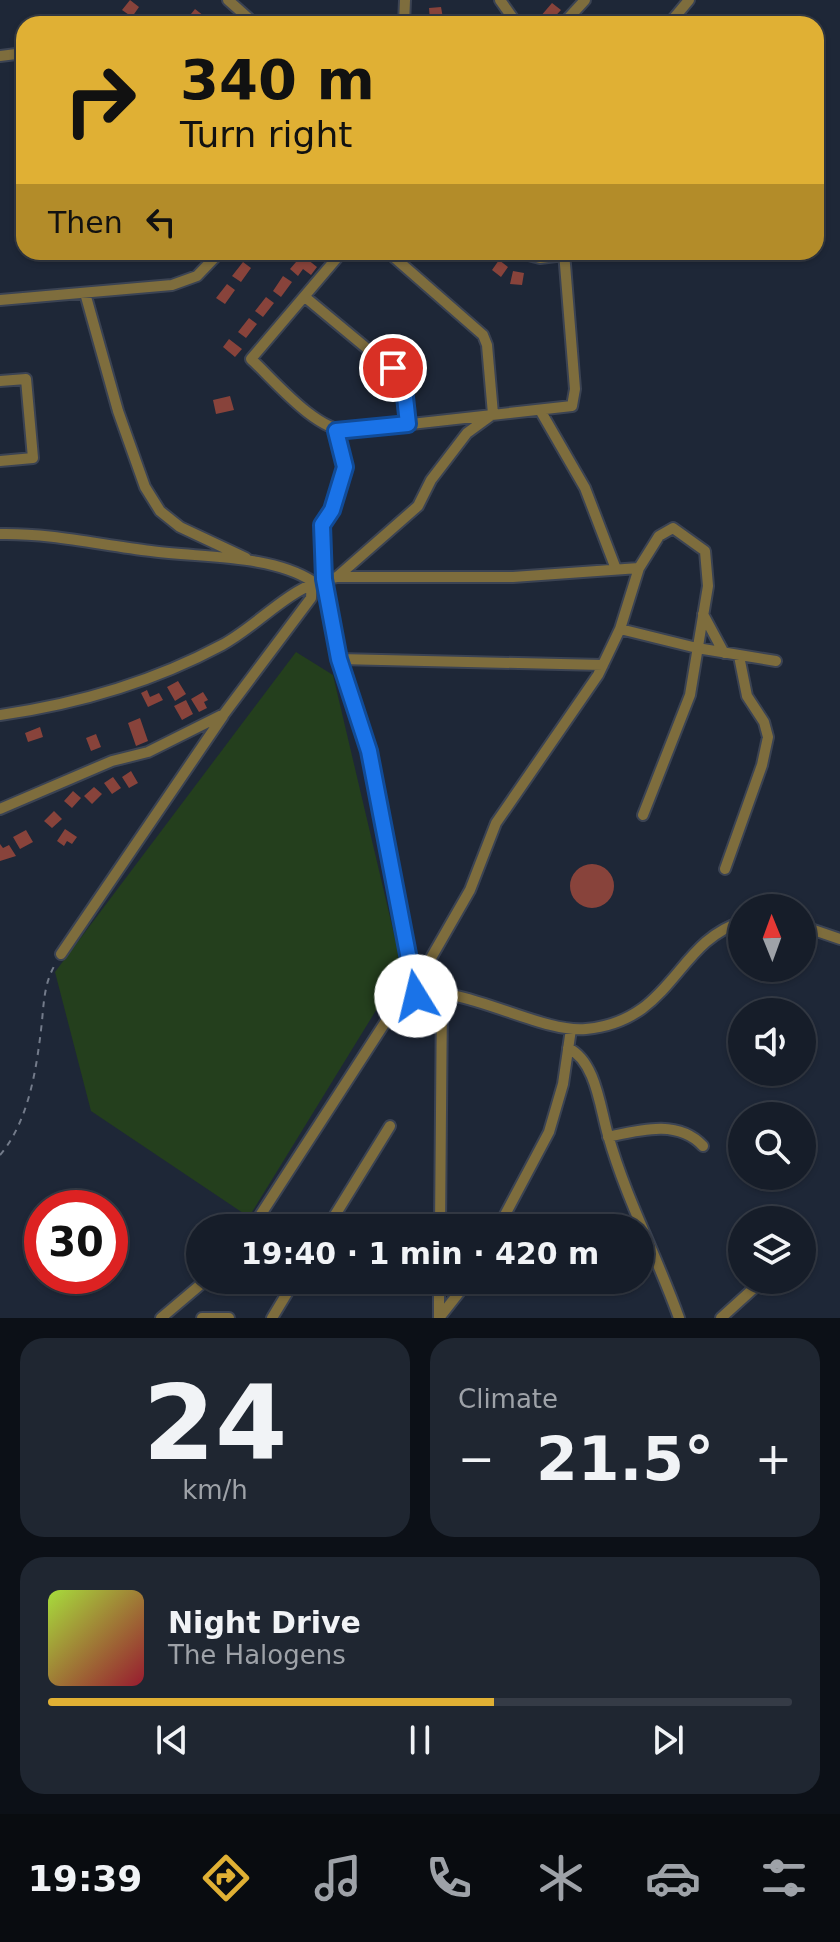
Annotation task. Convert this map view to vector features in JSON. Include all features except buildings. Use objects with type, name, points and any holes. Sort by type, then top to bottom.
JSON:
[{"type":"street","points":[[228,0],[246,16]]},
{"type":"street","points":[[570,16],[585,0]]},
{"type":"street","points":[[676,16],[689,0]]},
{"type":"street","points":[[0,300],[154,287],[197,276],[212,260]]},
{"type":"street","points":[[335,260],[251,359],[314,417],[336,431],[572,406],[575,398],[564,260]]},
{"type":"street","points":[[397,260],[483,335],[487,345],[493,414]]},
{"type":"street","points":[[85,293],[118,411],[145,487],[160,511],[180,527],[247,559],[312,581]]},
{"type":"street","points":[[305,297],[399,375],[408,424]]},
{"type":"street","points":[[0,381],[26,379],[33,458],[0,461]]},
{"type":"street","points":[[540,410],[585,488],[616,569]]},
{"type":"street","points":[[337,577],[418,506],[431,480],[467,433],[493,414]]},
{"type":"street","points":[[336,431],[345,467],[332,510],[322,525],[324,579],[339,659],[369,751],[416,992]]},
{"type":"street","points":[[261,1214],[386,1021],[416,992],[470,890],[496,823],[509,800],[575,710],[603,665],[620,629],[639,568],[664,531],[678,529],[707,556],[709,574],[686,710],[643,815]]},
{"type":"street","points":[[0,534],[40,533],[208,559],[247,559]]},
{"type":"street","points":[[0,715],[104,694],[190,660],[225,643],[312,581],[337,577],[513,577],[639,568]]},
{"type":"street","points":[[61,954],[224,714],[311,598],[312,581]]},
{"type":"street","points":[[703,614],[724,653]]},
{"type":"street","points":[[620,629],[697,648],[776,661]]},
{"type":"street","points":[[725,869],[762,765],[768,737],[764,722],[747,696],[739,656]]},
{"type":"street","points":[[339,659],[603,665]]},
{"type":"street","points":[[0,809],[112,761],[148,752],[224,714]]},
{"type":"street","points":[[416,992],[442,994],[571,1029],[614,1024],[648,1005],[674,981],[714,934],[728,928]]},
{"type":"street","points":[[816,931],[840,939]]},
{"type":"street","points":[[440,1214],[442,994]]},
{"type":"street","points":[[505,1214],[549,1132],[558,1106],[571,1029]]},
{"type":"street","points":[[568,1048],[581,1058],[591,1076],[625,1193],[659,1263],[679,1318]]},
{"type":"street","points":[[336,1214],[390,1126]]},
{"type":"street","points":[[608,1137],[671,1129],[696,1139],[703,1146]]},
{"type":"street","points":[[161,1318],[189,1294]]},
{"type":"street","points":[[272,1318],[287,1294]]},
{"type":"street","points":[[439,1294],[439,1318]]},
{"type":"street","points":[[439,1318],[458,1294]]},
{"type":"street","points":[[721,1318],[748,1294]]},
{"type":"street","points":[[202,1318],[229,1318]]},
{"type":"path","points":[[0,1155],[22,1115],[33,1079],[48,980],[61,954]]},
{"type":"green space","points":[[296,652],[333,675],[402,968],[251,1214],[245,1214],[91,1111],[55,972]]},
{"type":"route","points":[[393,368],[404,388],[408,424],[336,431],[345,467],[332,510],[322,525],[321,538],[324,579],[333,613],[339,659],[369,751],[416,996]]}]
